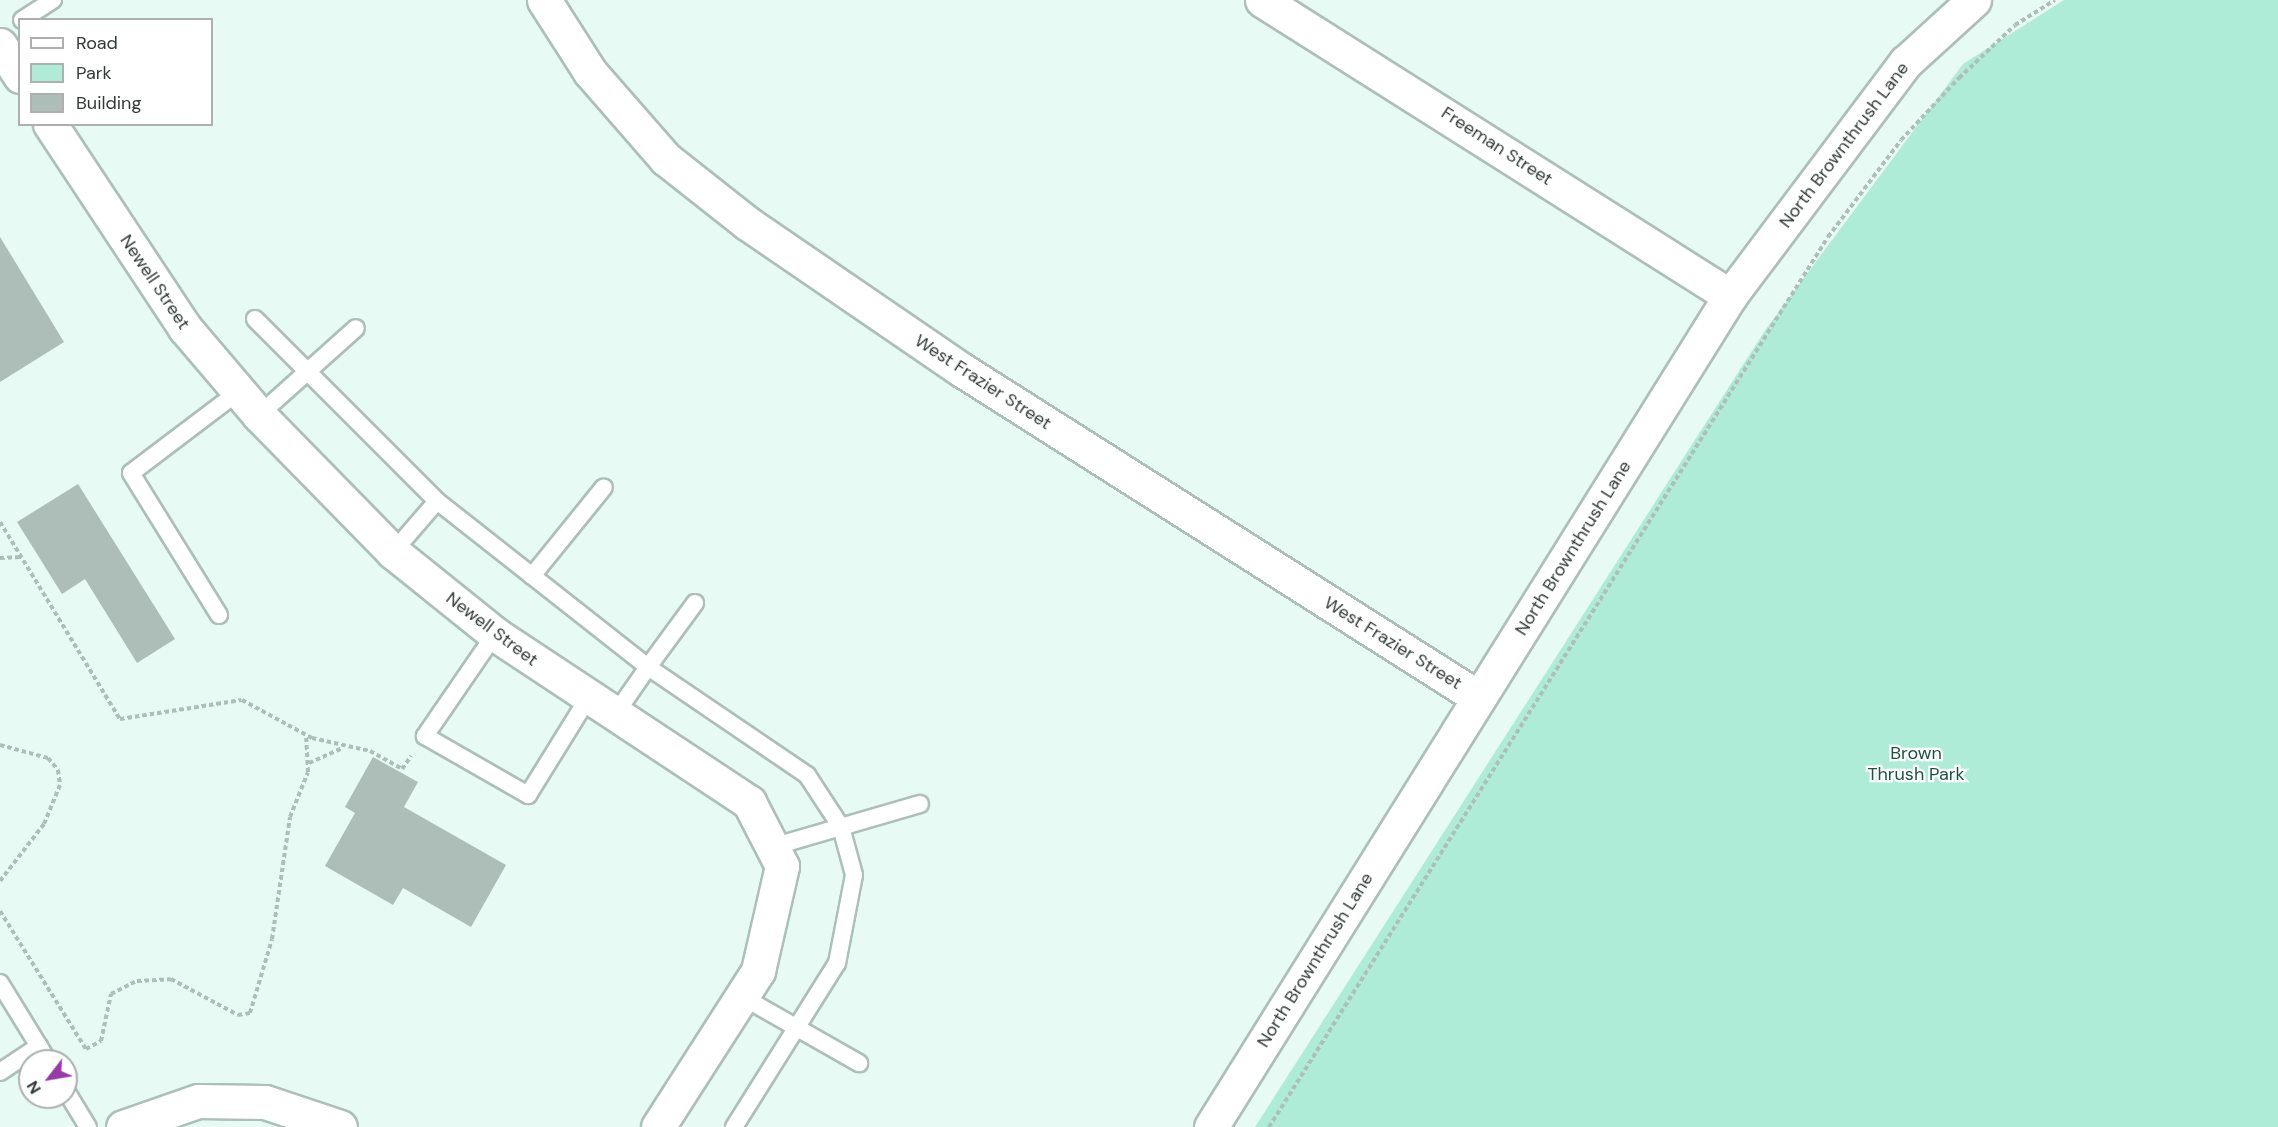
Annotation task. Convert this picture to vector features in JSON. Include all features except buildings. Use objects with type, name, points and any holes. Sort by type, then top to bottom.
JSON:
[{"type":"street","name":"West Frazier Street","points":[[544,0],[590,72],[666,159],[747,223],[962,370],[1479,698]]},
{"type":"street","name":"Freeman Street","points":[[1262,0],[1730,296]]},
{"type":"street","name":"North Brownthrush Lane","points":[[1211,1127],[1730,296],[1906,62],[1974,0]]},
{"type":"street","points":[[1,44],[18,73]]},
{"type":"street","name":"Newell Street","points":[[51,126],[185,328],[248,404],[393,552],[495,634],[601,708],[749,802],[782,866],[758,971],[658,1127]]},
{"type":"street","points":[[123,1127],[198,1101],[265,1102],[340,1127]]},
{"type":"lane","points":[[24,18],[53,0]]},
{"type":"lane","points":[[1,44],[18,24]]},
{"type":"lane","points":[[255,319],[305,374],[437,501],[648,667],[807,775],[841,827],[854,875],[837,963],[734,1127]]},
{"type":"lane","points":[[219,615],[131,473],[248,404],[305,374],[356,328]]},
{"type":"lane","points":[[532,576],[604,487]]},
{"type":"lane","points":[[393,552],[437,501]]},
{"type":"lane","points":[[495,634],[425,736],[528,795],[601,708],[648,667],[695,603]]},
{"type":"lane","points":[[772,847],[920,804]]},
{"type":"lane","points":[[0,983],[41,1049]]},
{"type":"lane","points":[[741,996],[859,1064]]},
{"type":"lane","points":[[0,1071],[39,1046]]},
{"type":"lane","points":[[77,1109],[88,1127]]},
{"type":"path","points":[[1269,1127],[1828,237],[1900,140],[2015,25],[2055,0]]},
{"type":"path","points":[[0,522],[120,719],[242,700],[306,735],[343,748],[370,751],[402,770],[425,736]]},
{"type":"path","points":[[0,558],[21,557]]},
{"type":"path","points":[[0,911],[86,1050],[101,1041],[111,994],[137,981],[171,979],[238,1015],[250,1013],[272,939],[290,817],[309,763],[306,735]]},
{"type":"path","points":[[0,745],[48,758],[58,770],[60,785],[44,824],[0,881]]},
{"type":"path","points":[[309,763],[343,748]]},
{"type":"green space","name":"Brown Thrush Park","points":[[2064,0],[2278,0],[2278,1127],[1255,1127],[1766,329],[1963,64]]}]
